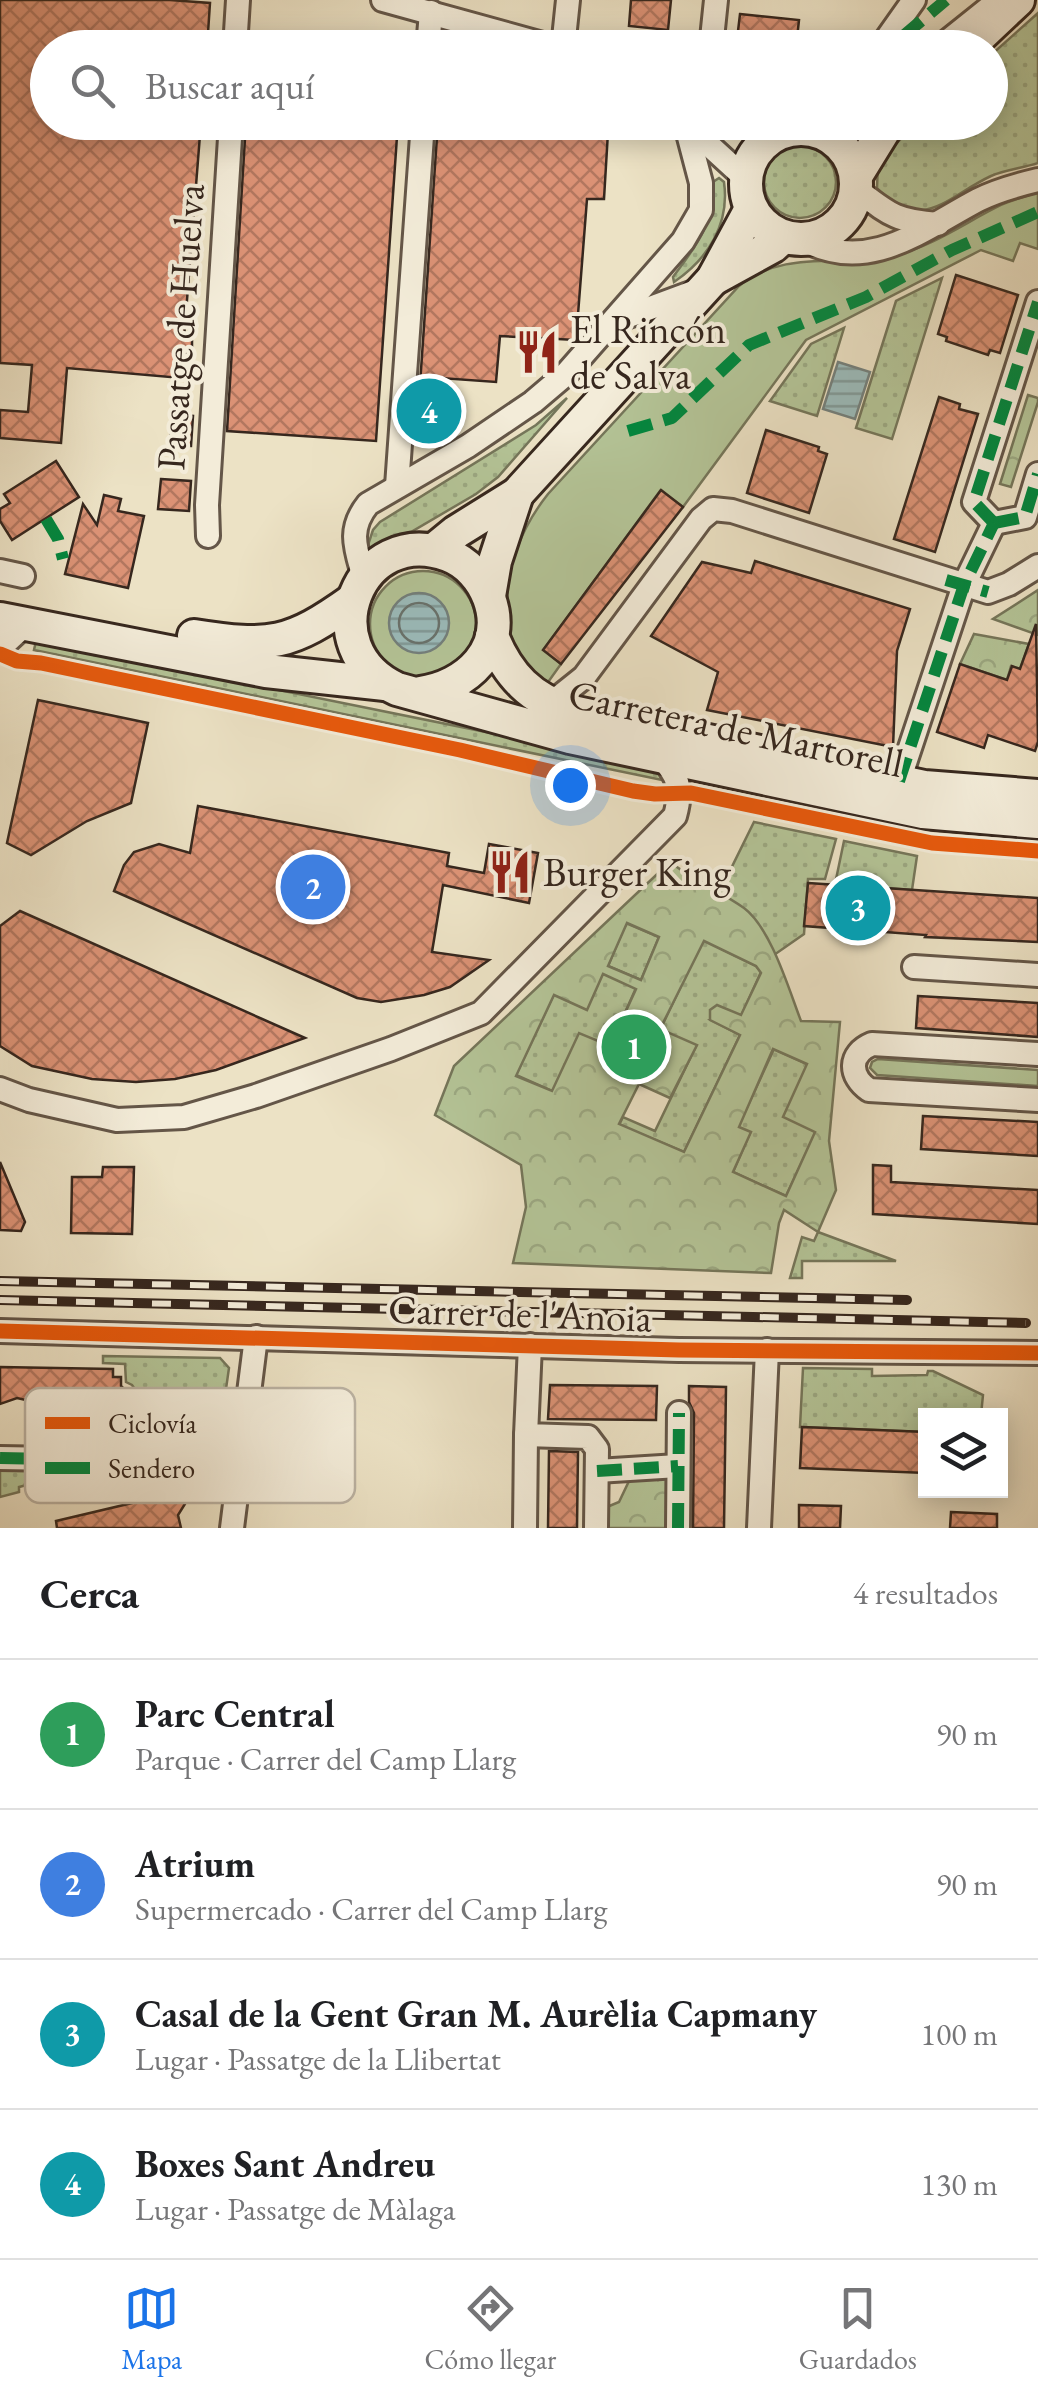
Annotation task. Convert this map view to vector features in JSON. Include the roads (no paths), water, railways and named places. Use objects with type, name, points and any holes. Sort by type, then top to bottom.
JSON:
[{"type":"main road","points":[[986,30],[1018,0]]},
{"type":"main road","points":[[708,284],[748,194],[752,158],[769,140]]},
{"type":"main road","points":[[434,550],[517,494],[708,284],[773,246],[823,236],[842,222],[855,199],[856,181],[845,149],[833,140]]},
{"type":"main road","points":[[856,181],[879,140]]},
{"type":"main road","points":[[748,194],[765,228],[793,239]]},
{"type":"main road","name":"Carretera de Martorell","points":[[517,494],[495,561],[489,596],[492,636],[514,678],[549,705],[898,781],[968,792],[1038,796]]},
{"type":"main road","points":[[8,582],[151,629],[261,644],[304,633],[358,589],[387,558],[406,551],[434,550],[464,563],[489,596]]},
{"type":"main road","points":[[358,589],[349,626],[352,642],[366,668],[385,684]]},
{"type":"main road","name":"Carretera de Martorell","points":[[14,621],[266,672],[385,684],[535,728],[922,812],[1038,822]]},
{"type":"main road","points":[[420,693],[442,690],[468,676],[492,636]]},
{"type":"street","points":[[236,30],[238,0]]},
{"type":"street","points":[[383,0],[496,30]]},
{"type":"street","points":[[563,30],[568,0]]},
{"type":"street","points":[[713,30],[716,0]]},
{"type":"street","points":[[893,30],[914,0]]},
{"type":"street","points":[[962,30],[999,0]]},
{"type":"street","points":[[430,30],[431,12]]},
{"type":"street","name":"Passatge de Huelva","points":[[208,536],[230,140]]},
{"type":"street","points":[[396,486],[422,140]]},
{"type":"street","points":[[358,589],[354,545],[357,518],[368,504],[468,446],[533,402],[566,374],[683,241],[702,210],[701,183],[689,140]]},
{"type":"street","points":[[699,140],[748,194]]},
{"type":"street","points":[[793,239],[822,250],[864,251],[899,245],[1005,188],[1038,180]]},
{"type":"street","points":[[856,181],[889,215],[910,222],[938,224]]},
{"type":"street","points":[[614,322],[708,284]]},
{"type":"street","points":[[994,522],[974,502],[1038,302]]},
{"type":"street","points":[[898,781],[955,582],[994,522],[1025,517],[1038,474]]},
{"type":"street","points":[[549,705],[584,676],[701,519],[713,509],[988,592],[1010,584],[1038,566]]},
{"type":"street","name":"Carretera de Martorell","points":[[0,648],[14,621]]},
{"type":"street","points":[[584,676],[585,715]]},
{"type":"street","points":[[0,1089],[29,1100],[117,1120],[184,1117],[391,1049],[481,1013],[675,816],[677,774],[658,754]]},
{"type":"street","points":[[914,967],[1038,975]]},
{"type":"street","points":[[1038,1054],[872,1044],[856,1055],[852,1064],[855,1076],[869,1090],[1038,1100]]},
{"type":"street","name":"Carrer de l'Anoia","points":[[0,1331],[1038,1353]]},
{"type":"street","points":[[249,1388],[256,1337]]},
{"type":"street","points":[[525,1528],[530,1345]]},
{"type":"street","points":[[759,1528],[767,1350]]},
{"type":"street","points":[[678,1528],[679,1414]]},
{"type":"street","points":[[526,1435],[588,1438],[597,1450],[596,1528]]},
{"type":"street","points":[[0,1458],[25,1458]]},
{"type":"street","points":[[597,1471],[678,1466]]},
{"type":"water","points":[[838,362],[870,372],[855,419],[823,409]]},
{"type":"water","points":[[419,593],[440,602],[449,623],[440,644],[419,653],[398,644],[389,623],[398,602]]},
{"type":"railway","points":[[0,1281],[907,1300]]},
{"type":"railway","points":[[0,1300],[1026,1323]]},
{"type":"place","name":"El Rincón de Salva","points":[[537,352]]},
{"type":"place","name":"Boxes Sant Andreu","points":[[429,411]]},
{"type":"place","name":"Burger King","points":[[510,872]]},
{"type":"place","name":"Atrium","points":[[313,887]]},
{"type":"place","name":"Casal de la Gent Gran M. Aurèlia Capmany","points":[[858,908]]},
{"type":"place","name":"Parc Central","points":[[634,1047]]}]
